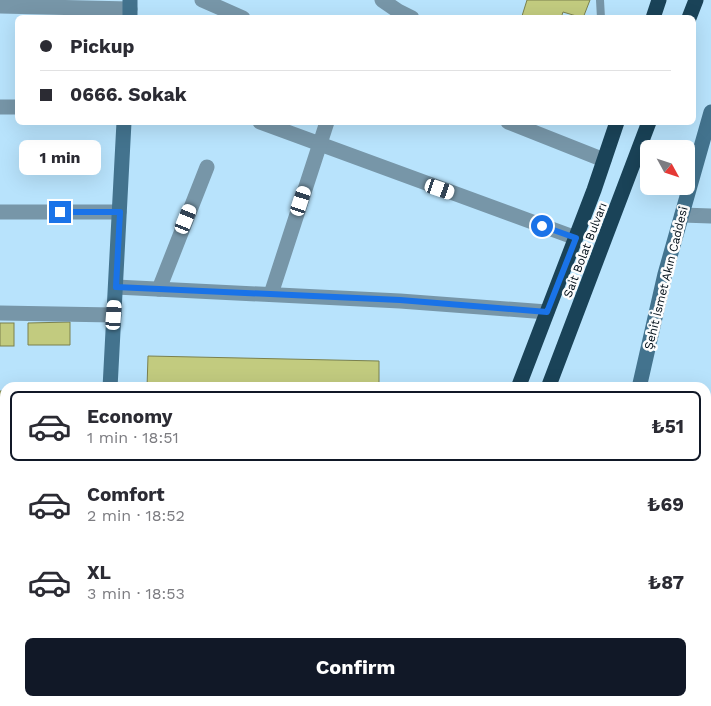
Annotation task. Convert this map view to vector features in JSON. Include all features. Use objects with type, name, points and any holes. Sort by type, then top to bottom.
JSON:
[{"type":"highway","points":[[654,15],[659,0]]},
{"type":"highway","points":[[691,15],[696,0]]},
{"type":"highway","points":[[520,382],[576,238],[616,125]]},
{"type":"highway","name":"Sait Bolat Bulvarı","points":[[550,382],[648,125]]},
{"type":"street","points":[[202,0],[237,15]]},
{"type":"street","points":[[382,0],[406,15]]},
{"type":"street","points":[[0,6],[130,9]]},
{"type":"street","points":[[0,107],[15,107]]},
{"type":"street","name":"Şehit İsmet Akın Caddesi","points":[[640,382],[665,274],[711,112]]},
{"type":"street","points":[[110,382],[124,125]]},
{"type":"street","points":[[268,125],[576,238]]},
{"type":"street","points":[[271,294],[326,125]]},
{"type":"street","points":[[516,125],[604,160]]},
{"type":"street","points":[[159,289],[207,167]]},
{"type":"street","points":[[0,212],[120,212]]},
{"type":"street","points":[[682,215],[711,216]]},
{"type":"street","points":[[116,287],[400,300],[547,312]]},
{"type":"street","points":[[0,313],[114,315]]},
{"type":"lane","points":[[600,0],[601,15]]},
{"type":"building","points":[[527,0],[590,0],[584,15],[573,15],[563,12],[562,15],[522,15]]},
{"type":"building","points":[[70,322],[70,345],[28,345],[28,323]]},
{"type":"building","points":[[0,323],[14,323],[14,346],[0,346]]},
{"type":"building","points":[[148,356],[379,361],[379,382],[147,382]]},
{"type":"route","points":[[60,212],[120,212],[116,287],[400,300],[547,312],[576,238],[542,226]]}]
